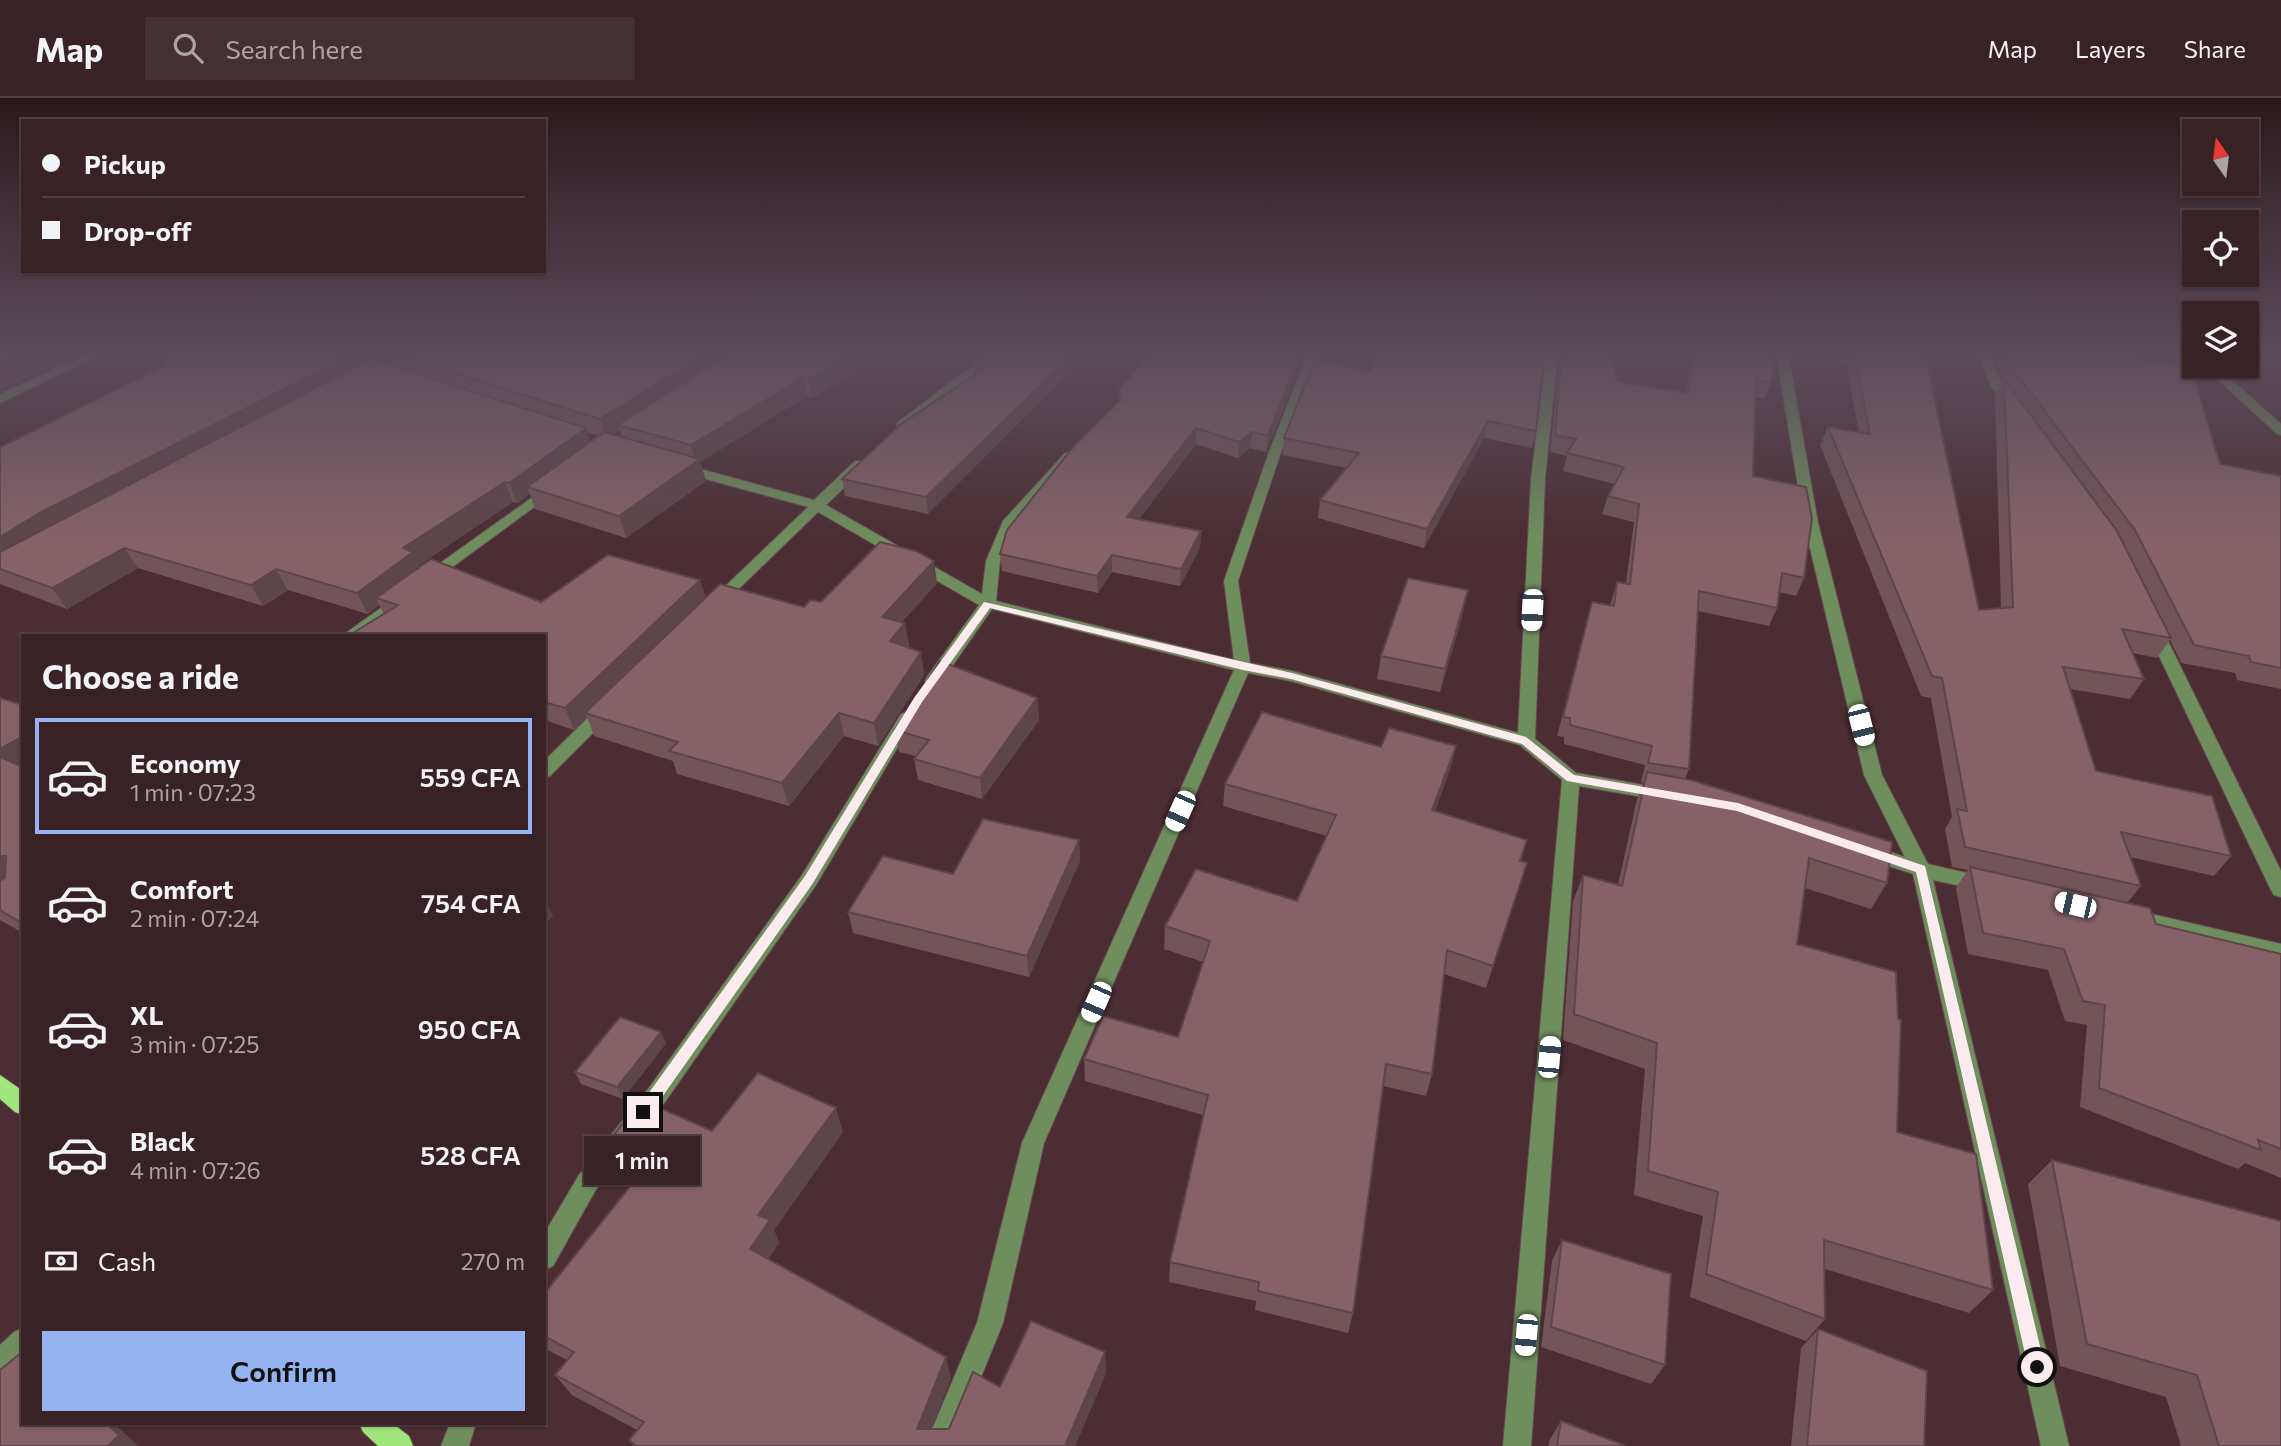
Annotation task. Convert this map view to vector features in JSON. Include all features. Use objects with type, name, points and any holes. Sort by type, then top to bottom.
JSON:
[{"type":"main road","points":[[0,1085],[21,1103]]},
{"type":"main road","points":[[374,1425],[399,1446]]},
{"type":"street","points":[[890,436],[915,416]]},
{"type":"street","points":[[939,1446],[990,1323],[1033,1143],[1243,667],[1231,581],[1289,416]]},
{"type":"street","points":[[1526,741],[1538,479],[1545,416]]},
{"type":"street","points":[[1795,416],[1811,523],[1873,775],[1921,870],[2055,1446]]},
{"type":"street","points":[[2264,416],[2281,431]]},
{"type":"street","points":[[546,1254],[587,1182],[657,1095],[809,880],[918,700],[988,604],[993,561],[1010,521],[1080,445]]},
{"type":"street","points":[[709,610],[871,453]]},
{"type":"street","points":[[660,461],[816,505],[988,604],[1243,667],[1292,676],[1526,741],[1571,778],[1674,796]]},
{"type":"street","points":[[352,634],[563,479]]},
{"type":"street","points":[[2144,609],[2281,890]]},
{"type":"street","points":[[546,770],[622,695]]},
{"type":"street","points":[[1517,1446],[1571,778]]},
{"type":"street","points":[[1856,847],[1921,870],[2001,888]]},
{"type":"street","points":[[2121,915],[2281,952]]},
{"type":"street","points":[[0,1362],[21,1343]]},
{"type":"street","points":[[455,1446],[462,1425]]},
{"type":"building","points":[[63,416],[231,416],[43,511],[0,537],[0,447]]},
{"type":"building","points":[[262,416],[548,416],[586,428],[509,483],[505,482],[403,548],[413,552],[357,593],[276,569],[251,585],[124,548],[52,588],[0,569],[0,552]]},
{"type":"building","points":[[632,416],[739,416],[691,445],[618,425]]},
{"type":"building","points":[[913,416],[1009,416],[926,497],[842,479]]},
{"type":"building","points":[[1105,416],[1275,416],[1268,435],[1252,432],[1239,442],[1196,428],[1127,517],[1201,531],[1181,569],[1112,555],[1097,576],[1000,554],[1007,530],[1074,446]]},
{"type":"building","points":[[1293,416],[1538,416],[1536,431],[1488,421],[1427,529],[1320,500],[1359,453],[1284,438]]},
{"type":"building","points":[[1557,416],[1755,416],[1753,476],[1806,487],[1812,518],[1804,578],[1782,573],[1777,608],[1699,591],[1689,769],[1648,763],[1652,746],[1570,725],[1570,718],[1563,717],[1592,602],[1614,606],[1617,582],[1630,584],[1639,504],[1608,496],[1624,467],[1567,453],[1576,439],[1555,435]]},
{"type":"building","points":[[1866,416],[1938,416],[1979,610],[2013,607],[2005,416],[2031,416],[2117,531],[2171,638],[2122,629],[2144,679],[2063,667],[2096,771],[2212,796],[2231,856],[2121,832],[2141,886],[1965,847],[1957,809],[1967,811],[1942,678],[1932,676],[1828,427],[1870,434]]},
{"type":"building","points":[[2048,416],[2205,416],[2220,464],[2281,476],[2281,668],[2251,662],[2249,656],[2194,645],[2135,530]]},
{"type":"building","points":[[604,432],[700,459],[619,516],[527,487]]},
{"type":"building","points":[[880,542],[916,551],[934,561],[882,617],[905,623],[890,641],[921,652],[874,723],[839,713],[782,783],[669,751],[678,742],[585,713],[720,584],[804,607],[810,600],[821,602]]},
{"type":"building","points":[[608,555],[700,580],[565,708],[546,703],[546,634],[352,634],[398,605],[376,598],[431,559],[541,602]]},
{"type":"building","points":[[1408,578],[1468,590],[1445,669],[1381,656]]},
{"type":"building","points":[[940,661],[1037,698],[980,778],[914,759],[929,740],[895,730]]},
{"type":"building","points":[[0,698],[21,704],[21,737],[0,749]]},
{"type":"building","points":[[1262,712],[1381,747],[1389,728],[1456,746],[1432,810],[1527,840],[1520,861],[1527,863],[1493,966],[1447,950],[1432,1074],[1386,1064],[1353,1313],[1258,1291],[1259,1282],[1170,1262],[1208,1095],[1084,1059],[1103,1016],[1178,1037],[1210,941],[1165,926],[1196,869],[1297,901],[1336,815],[1225,784]]},
{"type":"building","points":[[0,757],[21,766],[21,923],[0,910],[0,881],[5,878],[6,856],[0,857]]},
{"type":"building","points":[[1647,772],[1691,780],[1892,842],[1887,883],[1809,858],[1797,944],[1896,972],[1898,1019],[1901,1020],[1897,1132],[1976,1154],[1993,1290],[1824,1240],[1825,1319],[1706,1274],[1718,1192],[1648,1171],[1657,1043],[1574,1014],[1583,875],[1622,886]]},
{"type":"building","points":[[983,819],[1079,840],[1027,956],[848,912],[883,856],[953,874]]},
{"type":"building","points":[[1970,867],[2150,908],[2156,924],[2281,954],[2281,1149],[2258,1140],[2261,1150],[2099,1088],[2105,1005],[2083,1001],[2064,949],[1983,933]]},
{"type":"building","points":[[620,1017],[661,1032],[617,1087],[575,1072]]},
{"type":"building","points":[[758,1073],[836,1108],[758,1215],[770,1220],[750,1249],[946,1357],[917,1429],[949,1429],[973,1372],[1000,1387],[1031,1321],[1105,1352],[1065,1446],[636,1446],[629,1440],[644,1422],[555,1375],[574,1352],[546,1337],[546,1292],[657,1153],[614,1134],[642,1100],[712,1131]]},
{"type":"building","points":[[2052,1160],[2281,1221],[2281,1446],[2219,1446],[2197,1375],[2087,1344]]},
{"type":"building","points":[[1562,1240],[1671,1274],[1665,1365],[1551,1327]]},
{"type":"building","points":[[1818,1329],[1927,1371],[1924,1446],[1807,1446]]},
{"type":"building","points":[[21,1353],[21,1425],[108,1425],[119,1435],[108,1446],[0,1446],[0,1370]]},
{"type":"building","points":[[1561,1421],[1626,1446],[1557,1446]]},
{"type":"route","points":[[643,1112],[809,880],[918,700],[988,604],[1243,667],[1292,676],[1526,741],[1571,778],[1738,807],[1921,870],[2037,1367]]}]
